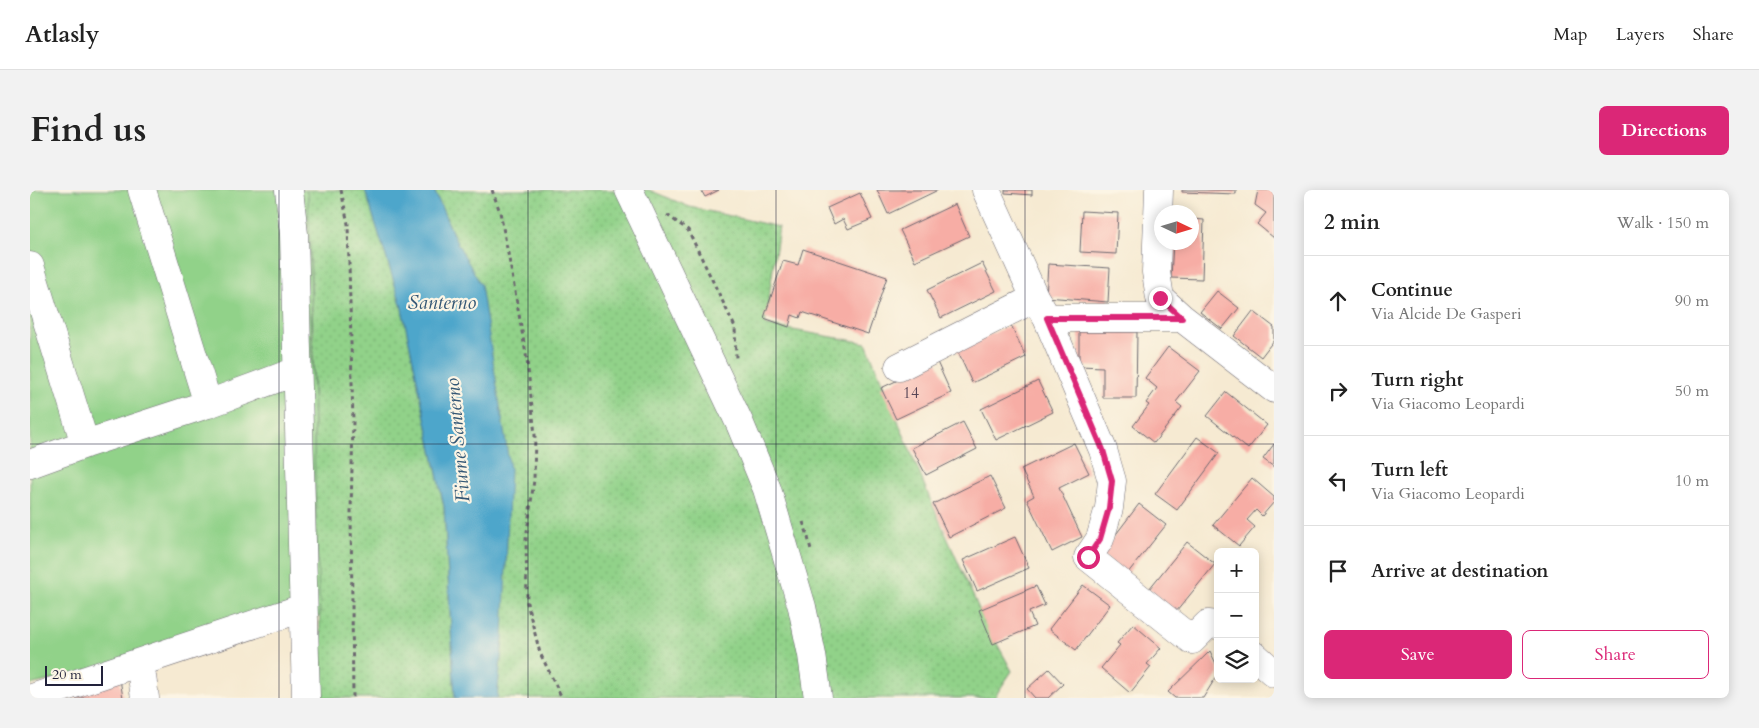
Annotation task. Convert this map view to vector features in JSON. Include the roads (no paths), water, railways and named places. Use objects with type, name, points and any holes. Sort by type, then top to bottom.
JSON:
[{"type":"street","points":[[142,190],[208,404]]},
{"type":"street","points":[[289,190],[294,234],[306,698]]},
{"type":"street","points":[[629,190],[740,424],[767,490],[802,607],[812,655],[818,698]]},
{"type":"street","points":[[986,190],[1041,308],[1103,450],[1112,481],[1109,508],[1100,539],[1088,557],[1192,640],[1208,624],[1214,625]]},
{"type":"street","points":[[1159,190],[1156,272],[1160,298],[1182,318],[1274,389]]},
{"type":"street","points":[[30,266],[85,444]]},
{"type":"street","points":[[899,367],[1041,308],[1182,318]]},
{"type":"street","points":[[30,464],[208,404],[297,371]]},
{"type":"street","points":[[32,698],[57,694],[140,662],[303,608]]},
{"type":"street","points":[[1259,660],[1274,673]]},
{"type":"street","points":[[140,662],[145,698]]},
{"type":"water","name":"Santerno","points":[[365,190],[434,190],[455,239],[481,285],[510,469],[503,637],[497,698],[455,698],[444,507],[401,304]]},
{"type":"water label","name":"Fiume Santerno","points":[[457,440]]}]
